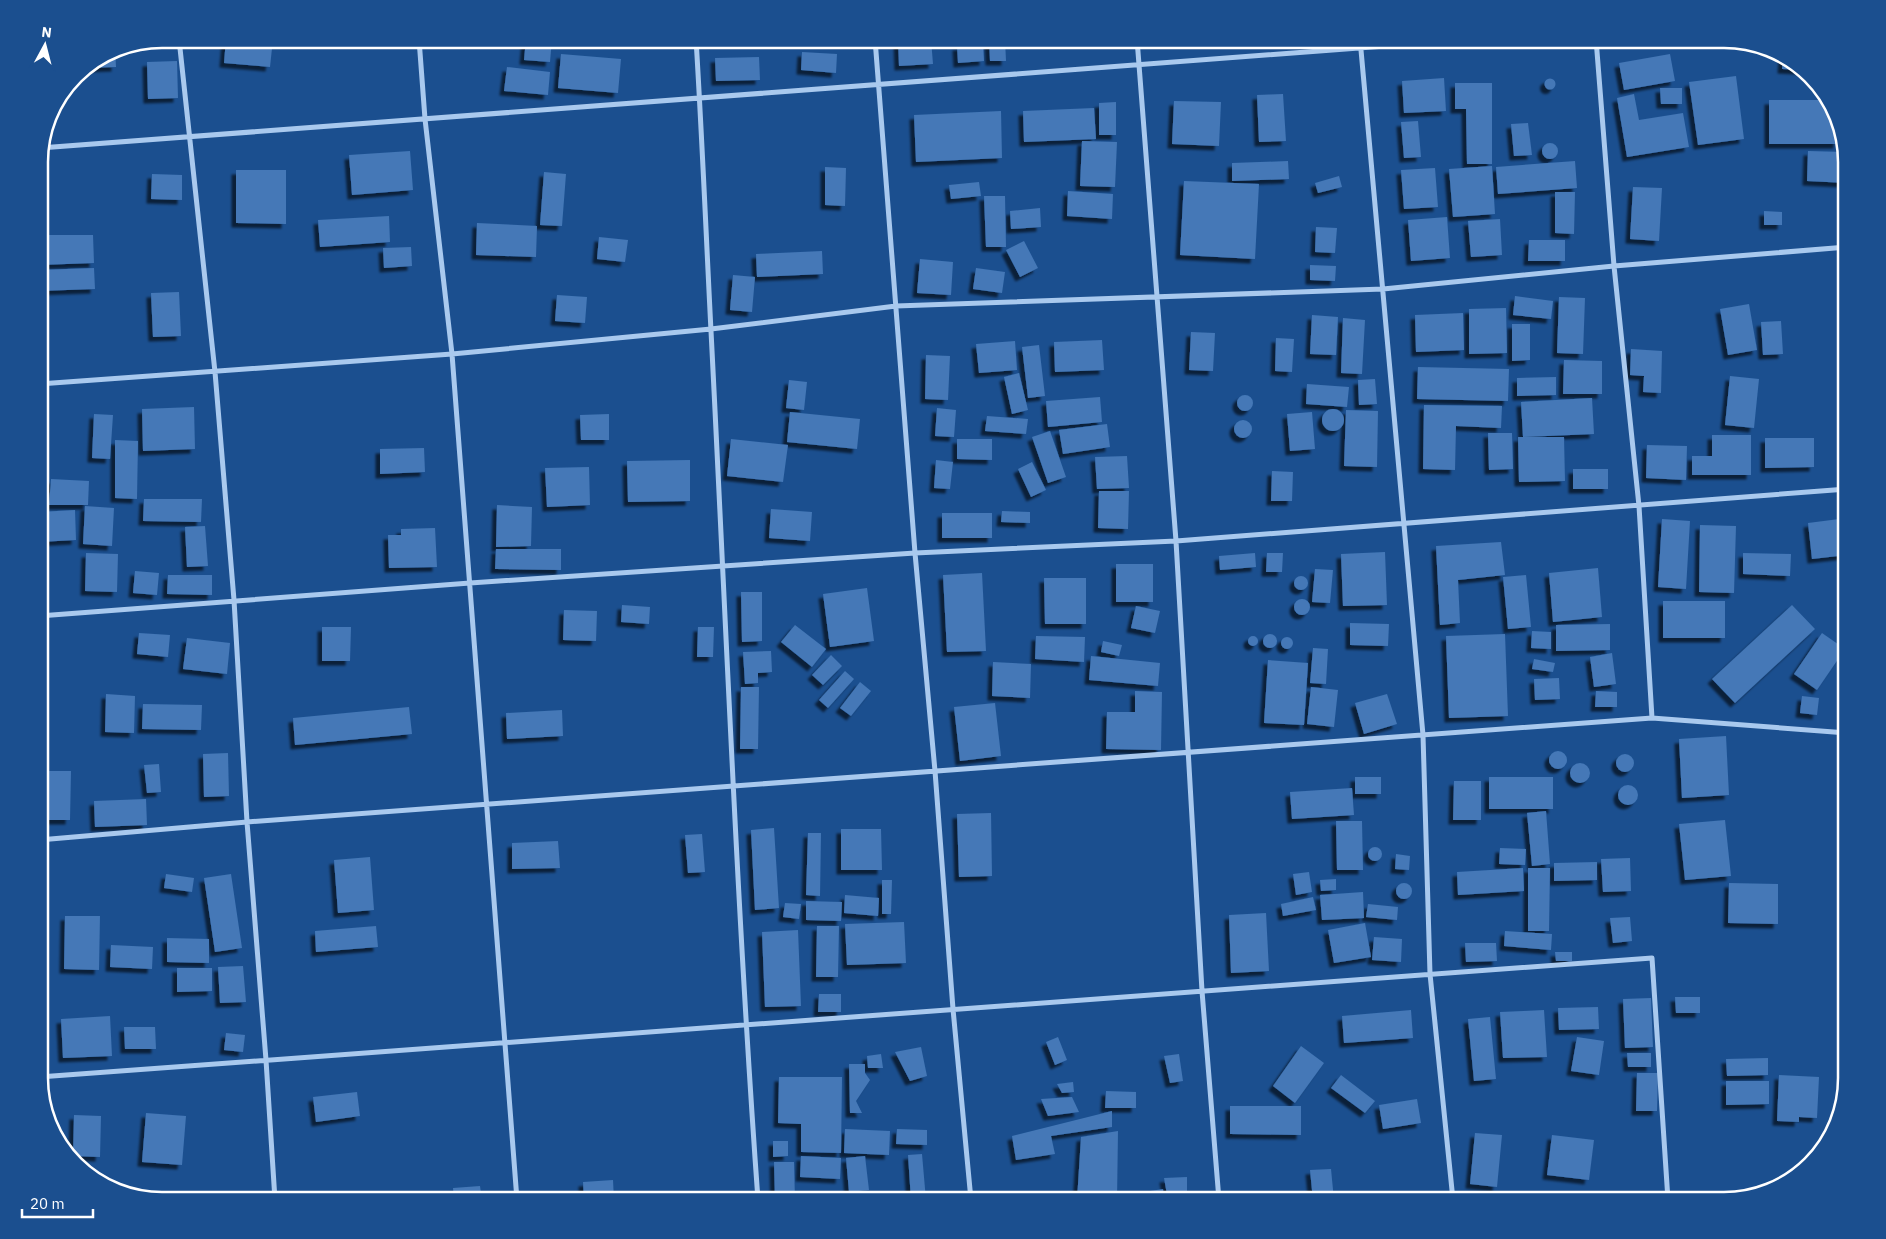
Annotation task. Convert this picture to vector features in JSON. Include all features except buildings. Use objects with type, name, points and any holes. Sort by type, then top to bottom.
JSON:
[{"type":"street","points":[[180,48],[215,372],[234,600],[247,822],[274,1192]]},
{"type":"street","points":[[420,48],[425,118],[452,354],[517,1192]]},
{"type":"street","points":[[697,48],[733,786],[757,1192]]},
{"type":"street","points":[[876,48],[915,553],[936,771],[953,1009],[970,1192]]},
{"type":"street","points":[[1138,48],[1176,541],[1202,991],[1219,1192]]},
{"type":"street","points":[[48,147],[1361,48],[1423,735],[1430,974],[1452,1192]]},
{"type":"street","points":[[1597,48],[1614,266],[1640,506],[1652,718]]},
{"type":"street","points":[[48,383],[452,354],[711,329],[896,306],[1383,288],[1614,266],[1838,248]]},
{"type":"street","points":[[48,615],[470,583],[915,553],[1176,541],[1838,490]]},
{"type":"street","points":[[48,839],[247,822],[1652,718],[1838,732]]},
{"type":"street","points":[[48,1076],[1652,958],[1667,1192]]}]
